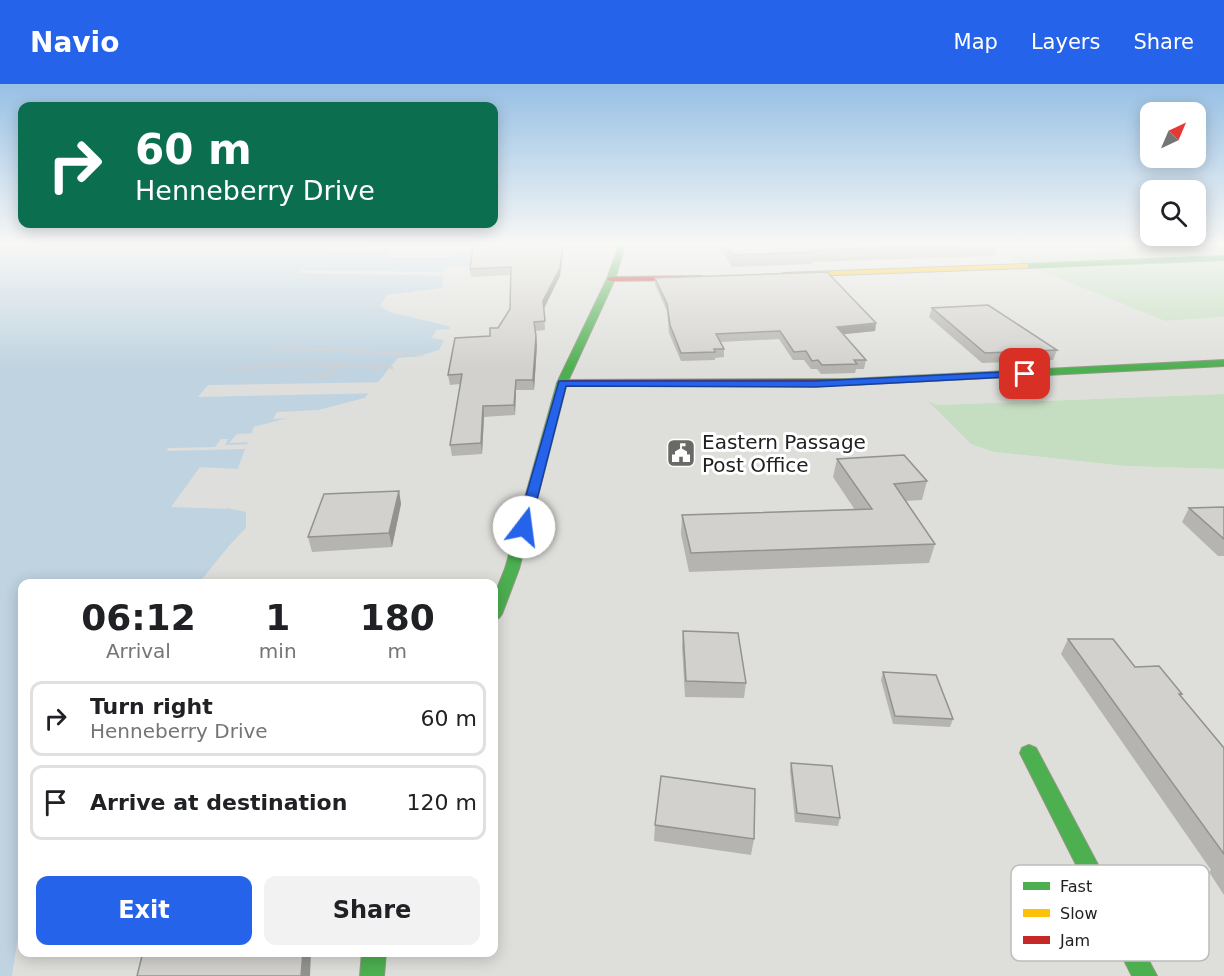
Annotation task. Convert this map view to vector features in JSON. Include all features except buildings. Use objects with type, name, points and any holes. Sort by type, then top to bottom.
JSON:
[{"type":"street","points":[[498,604],[512,569],[562,383],[607,287]]},
{"type":"street","points":[[562,383],[816,384],[1224,363]]},
{"type":"street","points":[[1029,753],[1087,865]]},
{"type":"street","points":[[372,976],[374,957]]},
{"type":"street","points":[[1137,961],[1145,976]]},
{"type":"path","points":[[276,347],[424,355]]},
{"type":"path","points":[[231,369],[305,364],[394,368]]},
{"type":"path","points":[[300,374],[328,376],[337,365]]},
{"type":"shaded area","points":[[1080,287],[1165,321],[1224,317],[1224,394],[937,405],[930,402],[995,452],[1124,466],[1224,469],[1224,976],[12,976],[18,939],[18,957],[498,957],[498,579],[202,579],[246,528],[227,509],[238,469],[254,427],[365,398],[398,358],[415,357],[437,330],[449,326],[390,312],[380,306],[387,295],[442,288]]},
{"type":"green space","points":[[1080,287],[1224,287],[1224,317],[1165,321]]},
{"type":"green space","points":[[1224,394],[1224,469],[1124,466],[995,452],[971,444],[928,401],[937,405]]},
{"type":"water","points":[[0,287],[442,287],[387,295],[380,306],[390,312],[449,326],[450,329],[437,330],[431,338],[444,340],[439,350],[415,357],[398,358],[365,398],[254,427],[238,469],[227,508],[246,512],[246,528],[202,579],[18,579],[18,939],[12,976],[0,976]]},
{"type":"pier","points":[[394,382],[389,393],[198,397],[208,385]]},
{"type":"pier","points":[[393,406],[392,413],[273,419],[277,412]]},
{"type":"pier","points":[[320,430],[314,440],[229,443],[237,434]]},
{"type":"pier","points":[[221,439],[228,439],[225,445],[259,444],[227,509],[171,507],[200,467],[238,469],[245,449],[167,451],[168,448],[215,447]]},
{"type":"traffic: fast","points":[[498,604],[512,569],[562,383],[607,287]]},
{"type":"traffic: fast","points":[[849,382],[1224,363]]},
{"type":"traffic: fast","points":[[1029,753],[1087,865]]},
{"type":"traffic: fast","points":[[372,976],[374,957]]},
{"type":"traffic: fast","points":[[1137,961],[1145,976]]},
{"type":"traffic: jam","points":[[562,383],[849,382]]},
{"type":"place","name":"Eastern Passage Post Office","points":[[681,453]]},
{"type":"route","points":[[524,527],[562,383],[597,385],[816,384],[1025,374]]}]
